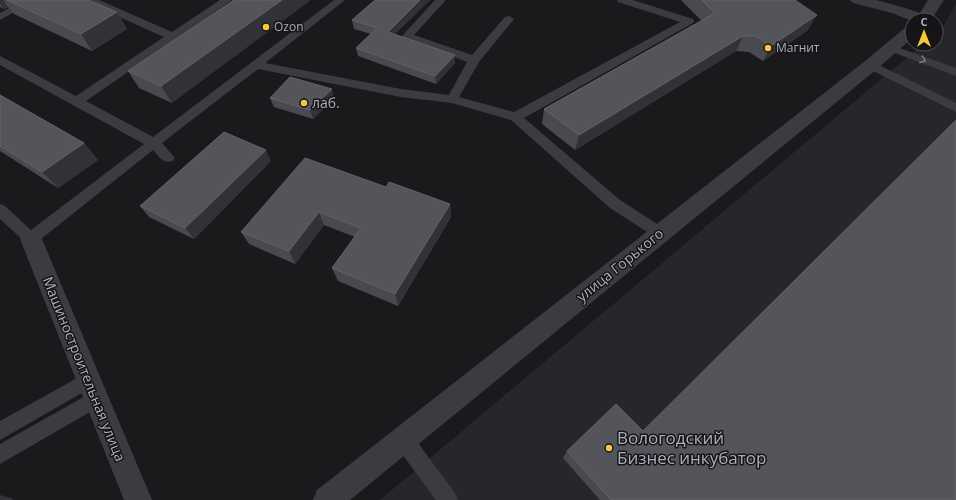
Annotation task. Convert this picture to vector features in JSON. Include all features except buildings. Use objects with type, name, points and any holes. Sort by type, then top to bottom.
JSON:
[{"type":"street","points":[[858,0],[904,13]]},
{"type":"street","points":[[928,12],[936,0]]},
{"type":"street","name":"улица Горького","points":[[327,500],[904,37]]},
{"type":"street","name":"Машиностроительная улица","points":[[31,239],[138,500]]},
{"type":"lane","points":[[0,17],[31,0]]},
{"type":"lane","points":[[90,0],[173,36]]},
{"type":"lane","points":[[77,102],[227,0]]},
{"type":"lane","points":[[0,210],[31,239],[255,64],[340,0]]},
{"type":"lane","points":[[441,0],[407,36],[474,60]]},
{"type":"lane","points":[[515,117],[689,21],[622,0]]},
{"type":"lane","points":[[452,99],[474,60],[509,20]]},
{"type":"lane","points":[[891,48],[956,72]]},
{"type":"lane","points":[[0,60],[154,143],[168,158]]},
{"type":"lane","points":[[255,64],[401,93],[452,99],[515,117],[615,204],[660,233]]},
{"type":"lane","points":[[870,64],[956,108]]},
{"type":"lane","points":[[0,431],[92,390]]},
{"type":"lane","points":[[0,455],[92,390]]},
{"type":"lane","points":[[404,439],[448,500]]},
{"type":"shaded area","points":[[956,4],[956,500],[380,500],[913,52],[944,52],[944,25]]},
{"type":"place","name":"Ozon","points":[[266,27]]},
{"type":"place","name":"Магнит","points":[[768,48]]},
{"type":"place","name":"лаб.","points":[[304,103]]},
{"type":"place","name":"Вологодский Бизнес инкубатор","points":[[609,448]]}]
